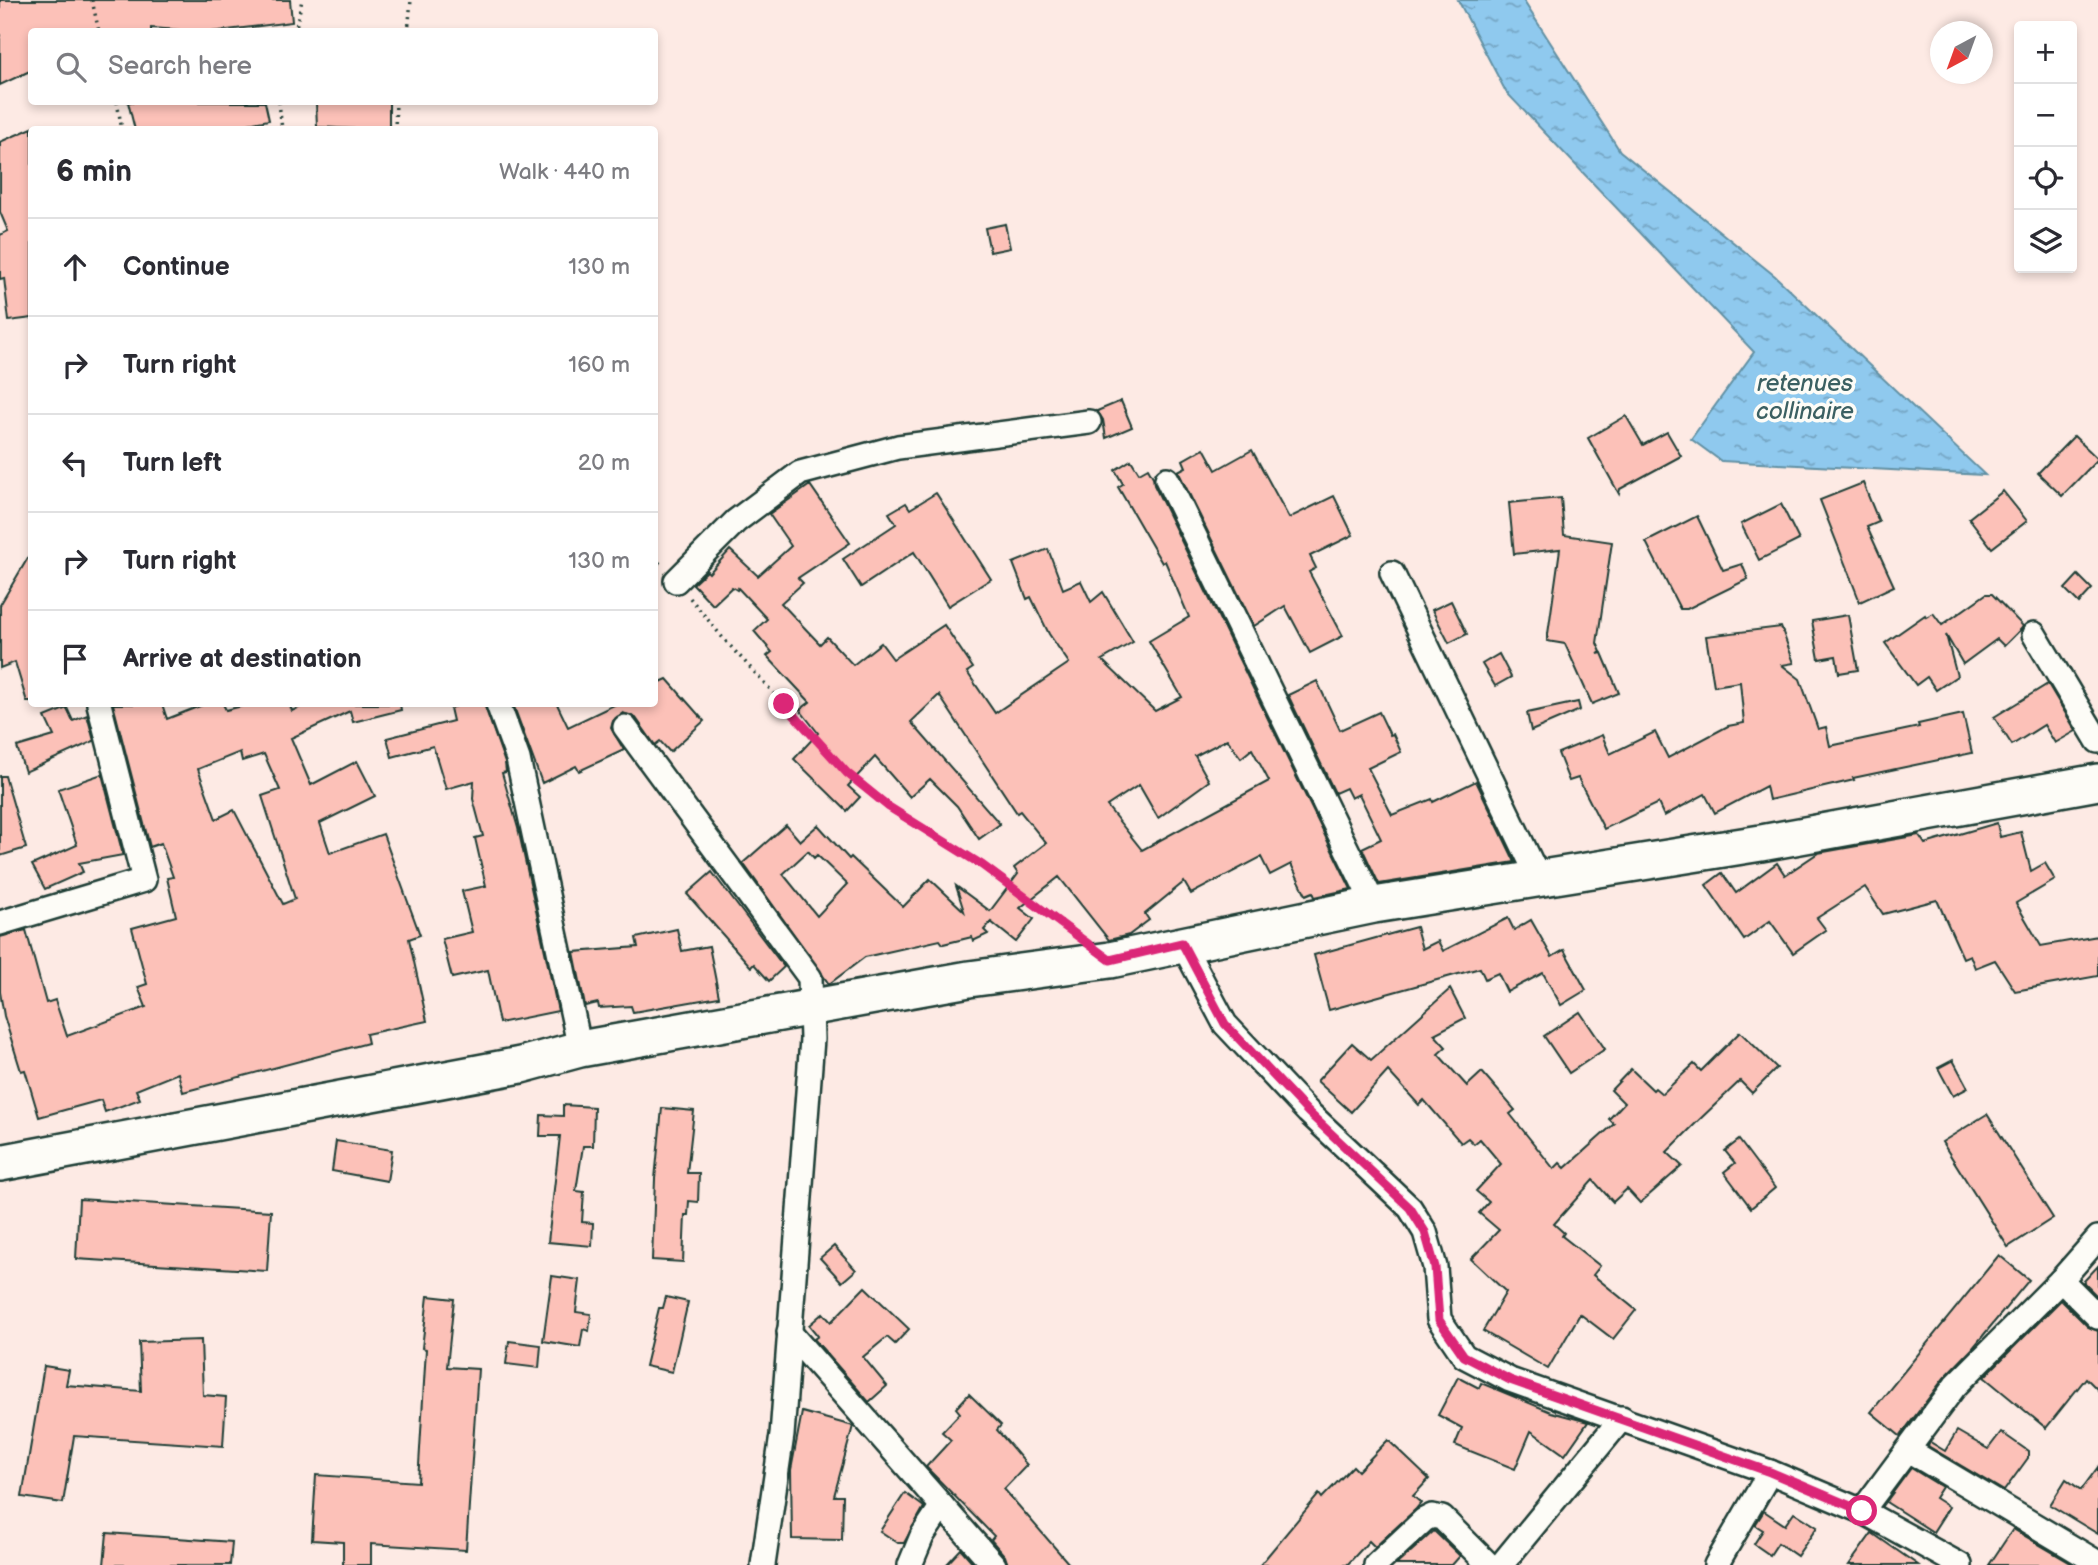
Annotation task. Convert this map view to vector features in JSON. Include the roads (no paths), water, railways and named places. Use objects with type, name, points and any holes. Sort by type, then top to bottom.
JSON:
[{"type":"main road","points":[[2,1155],[521,1065],[580,1049],[969,979],[1110,960],[1374,905],[1760,843],[2098,782]]},
{"type":"street","points":[[676,581],[736,521],[800,473],[898,447],[1089,422]]},
{"type":"street","points":[[1167,479],[1374,905]]},
{"type":"street","points":[[1392,573],[1539,878]]},
{"type":"street","points":[[2034,634],[2098,741]]},
{"type":"street","points":[[0,923],[144,880],[100,707]]},
{"type":"street","points":[[500,707],[517,759],[580,1049]]},
{"type":"street","points":[[625,727],[810,978],[812,1039],[782,1435],[763,1565]]},
{"type":"street","points":[[1182,943],[1225,1024],[1308,1112],[1410,1208],[1425,1232],[1435,1267],[1439,1320],[1464,1356],[1510,1380],[1770,1472],[1862,1511],[1960,1565]]},
{"type":"street","points":[[1862,1511],[1955,1386],[2061,1280],[2098,1237]]},
{"type":"street","points":[[2061,1280],[2098,1317]]},
{"type":"street","points":[[789,1332],[994,1565]]},
{"type":"street","points":[[1501,1565],[1622,1418]]},
{"type":"street","points":[[1908,1450],[2098,1563]]},
{"type":"street","points":[[1716,1565],[1770,1472]]},
{"type":"street","points":[[909,1565],[922,1536],[942,1506]]},
{"type":"street","points":[[1376,1565],[1424,1520],[1432,1516],[1442,1518],[1489,1565]]},
{"type":"water","name":"retenues collinaire","points":[[1458,0],[1523,0],[1620,151],[1775,276],[1985,475],[1721,461],[1691,439],[1754,352],[1506,92]]}]
